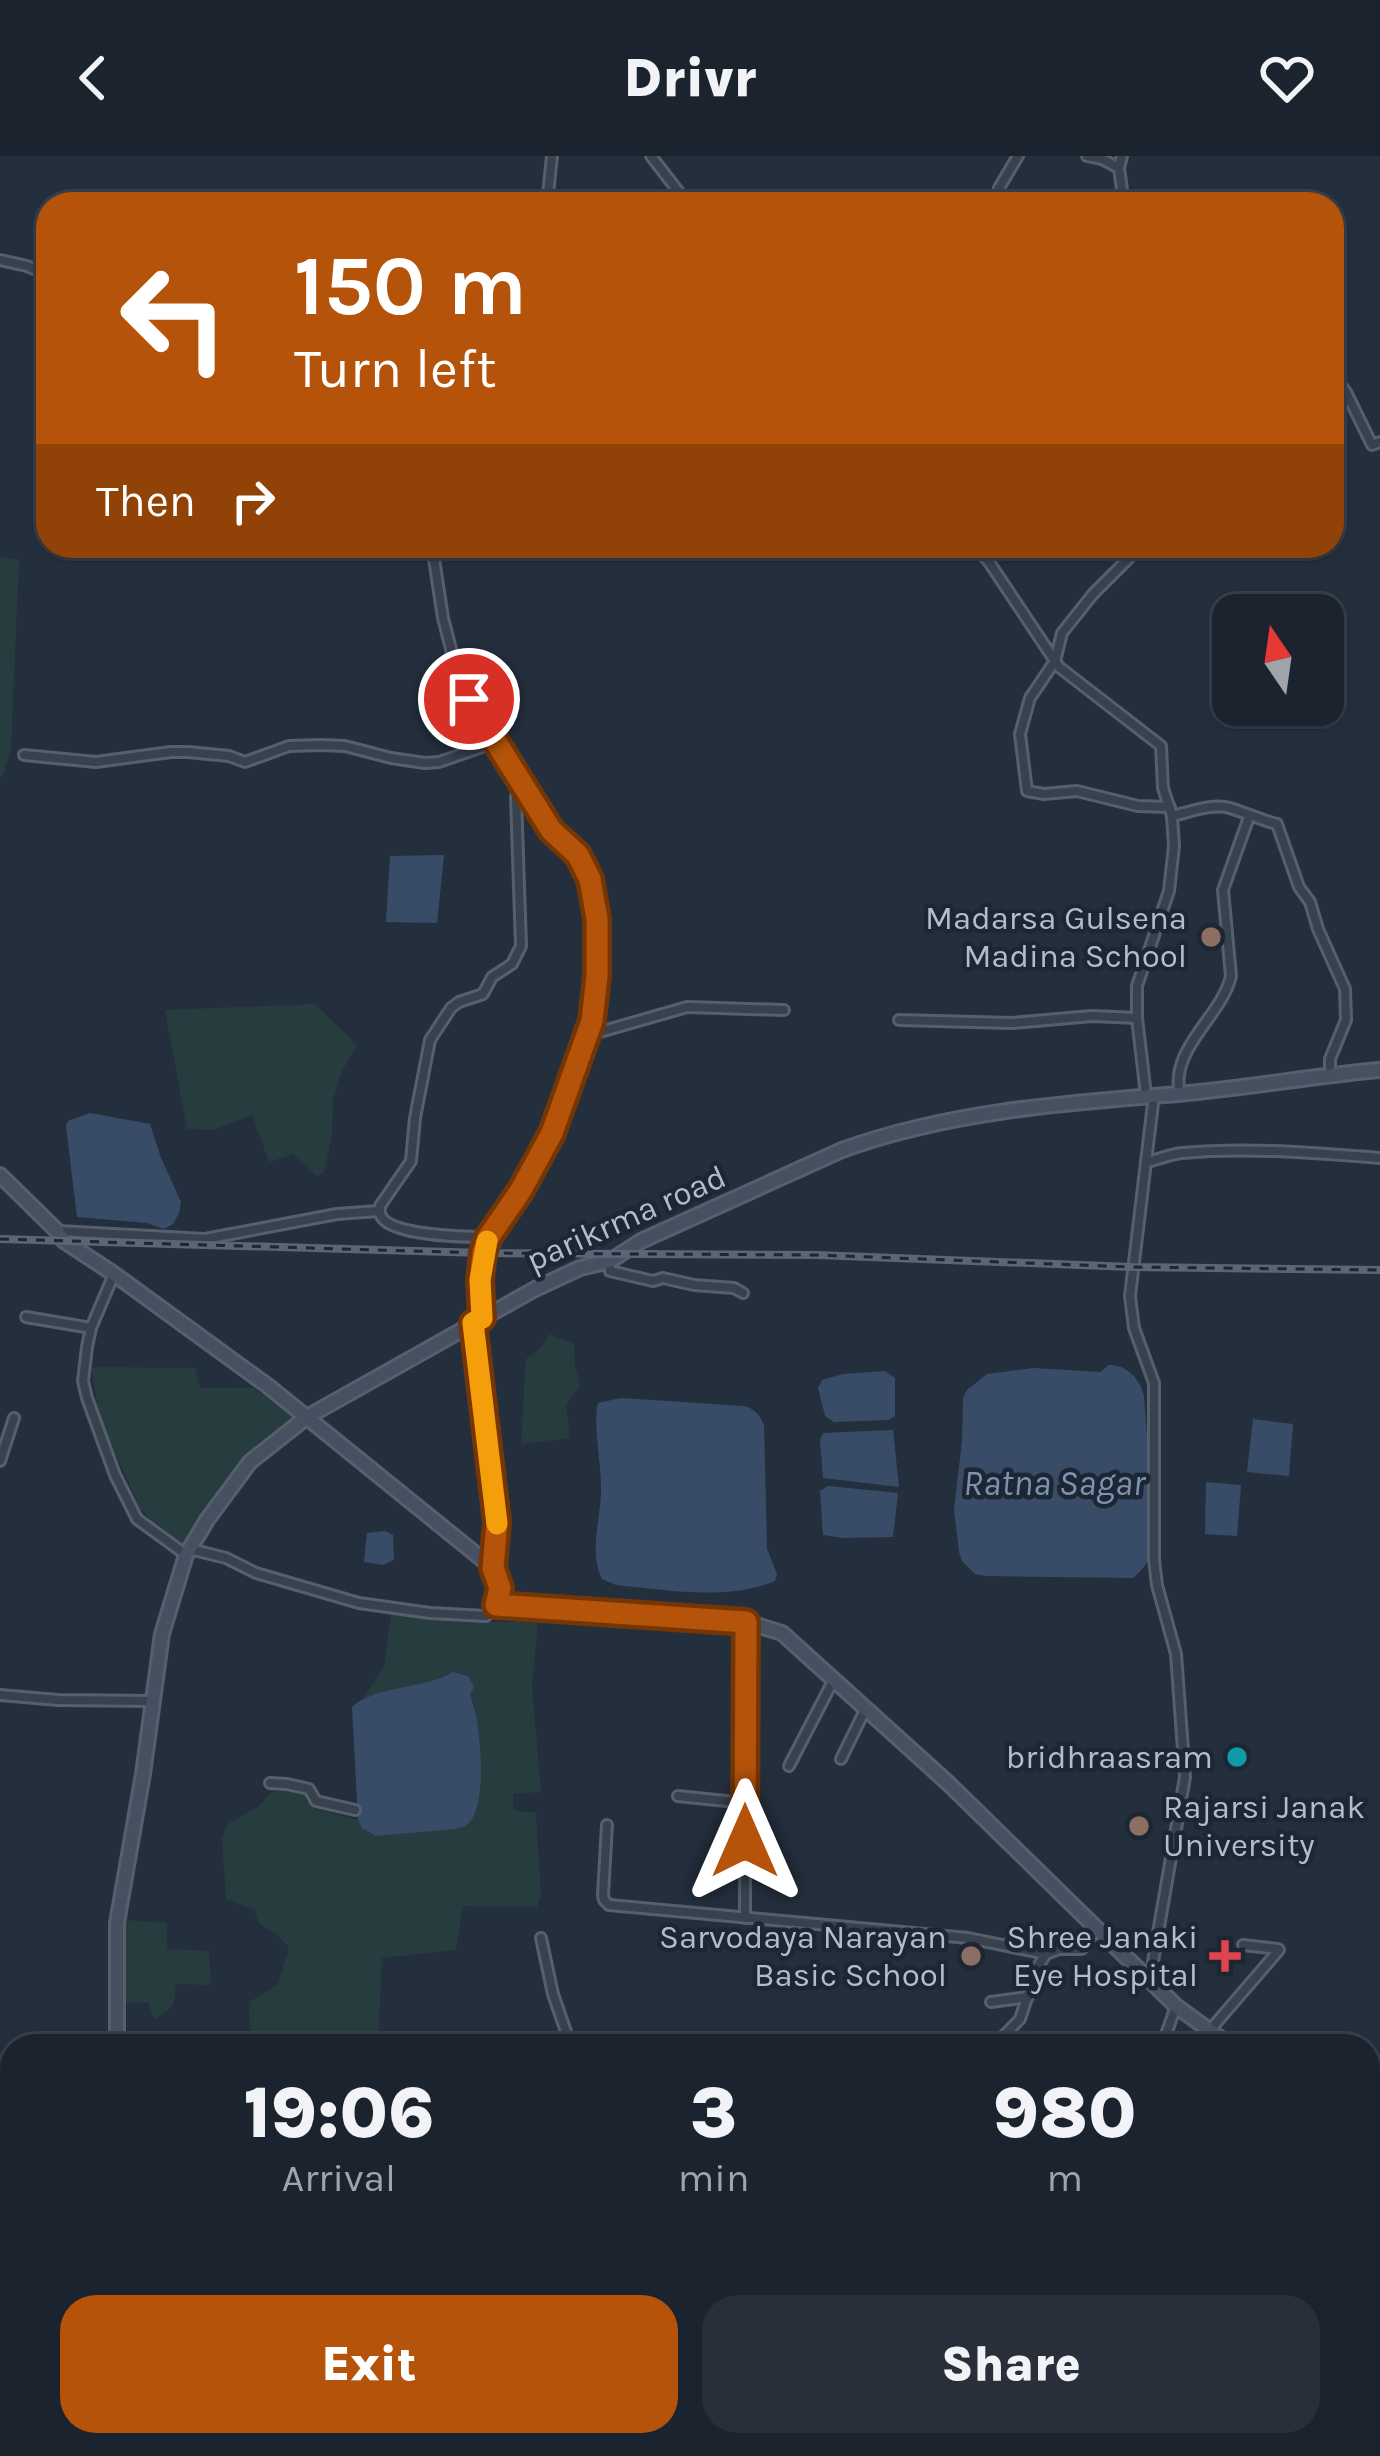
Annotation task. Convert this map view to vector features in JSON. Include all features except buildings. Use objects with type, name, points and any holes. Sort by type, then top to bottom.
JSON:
[{"type":"street","points":[[549,192],[552,156]]},
{"type":"street","points":[[651,156],[679,192]]},
{"type":"street","points":[[998,192],[1018,156]]},
{"type":"street","points":[[1087,156],[1119,168]]},
{"type":"street","points":[[1122,156],[1122,192]]},
{"type":"street","points":[[0,260],[36,270]]},
{"type":"street","points":[[1344,389],[1372,446],[1380,442]]},
{"type":"street","points":[[114,1274],[91,1328],[83,1381],[115,1475],[137,1519],[188,1552],[226,1558],[256,1573],[358,1603],[487,1616],[500,1588],[493,1568],[497,1522],[477,1321],[483,1253],[552,1133],[592,1021],[597,919],[590,879],[578,855],[551,830],[469,699],[446,630],[434,558]]},
{"type":"street","points":[[985,558],[1059,668],[1161,746],[1163,788],[1171,812],[1174,846],[1169,891],[1137,986],[1137,1018],[1150,1095],[1130,1296],[1134,1328],[1154,1383],[1156,1585],[1176,1654],[1185,1777],[1149,1981]]},
{"type":"street","points":[[1130,558],[1073,617],[1062,633],[1055,661],[1030,698],[1019,734],[1027,791],[1077,791],[1171,812],[1229,808],[1276,824],[1345,989],[1346,1020],[1330,1059],[1330,1076]]},
{"type":"street","points":[[24,755],[96,762],[188,752],[245,762],[273,749],[322,745],[424,763],[494,742]]},
{"type":"street","points":[[488,1238],[393,1225],[383,1219],[380,1206],[411,1162],[426,1048],[436,1026],[459,1002],[483,994],[492,977],[512,964],[521,946],[516,797],[520,783]]},
{"type":"street","points":[[1180,1094],[1179,1068],[1228,990],[1231,976],[1223,890],[1249,817]]},
{"type":"street","points":[[586,1036],[686,1007],[784,1010]]},
{"type":"street","points":[[899,1020],[1012,1023],[1092,1016],[1137,1018]]},
{"type":"street","name":"parikrma road","points":[[117,2034],[117,1923],[162,1634],[188,1552],[207,1520],[250,1462],[308,1417],[565,1275],[610,1261],[641,1240],[875,1138],[1014,1111],[1380,1070]]},
{"type":"street","points":[[1146,1162],[1177,1153],[1230,1150],[1380,1157]]},
{"type":"street","points":[[0,1175],[64,1241],[308,1417],[493,1568]]},
{"type":"street","points":[[57,1231],[206,1239],[315,1217],[380,1211]]},
{"type":"street","points":[[610,1261],[610,1270],[626,1276],[734,1288],[743,1293]]},
{"type":"street","points":[[26,1317],[91,1328]]},
{"type":"street","points":[[0,1462],[14,1418]]},
{"type":"street","points":[[496,1605],[746,1622],[782,1633],[949,1784],[1176,2006],[1215,2034]]},
{"type":"street","points":[[745,1918],[746,1622]]},
{"type":"street","points":[[789,1766],[834,1680]]},
{"type":"street","points":[[0,1695],[153,1701]]},
{"type":"street","points":[[841,1759],[866,1708]]},
{"type":"street","points":[[270,1784],[309,1789],[316,1801],[355,1810]]},
{"type":"street","points":[[678,1796],[745,1803]]},
{"type":"street","points":[[608,1825],[603,1895],[614,1906],[968,1938],[1046,1954]]},
{"type":"street","points":[[1009,2034],[1020,2019],[1040,1960],[1059,1949],[1082,1949],[1097,1928]]},
{"type":"street","points":[[541,1938],[567,2034]]},
{"type":"street","points":[[1210,2030],[1280,1949],[1243,1946]]},
{"type":"street","points":[[991,2002],[1028,1997]]},
{"type":"street","points":[[1166,2034],[1176,2006]]},
{"type":"green space","points":[[0,556],[19,560],[11,749],[0,777]]},
{"type":"green space","points":[[315,1004],[357,1045],[341,1073],[333,1101],[324,1173],[317,1176],[293,1154],[269,1162],[252,1115],[213,1130],[187,1129],[165,1010]]},
{"type":"green space","points":[[549,1334],[574,1344],[580,1385],[566,1406],[570,1438],[521,1444],[526,1359]]},
{"type":"green space","points":[[91,1368],[195,1368],[200,1388],[253,1388],[299,1418],[251,1451],[220,1489],[184,1547],[167,1537],[140,1508],[101,1422]]},
{"type":"green space","points":[[392,1607],[482,1622],[538,1622],[532,1686],[541,1792],[513,1794],[513,1810],[536,1813],[541,1896],[537,1907],[463,1906],[456,1950],[382,1958],[379,2034],[250,2034],[249,2002],[278,1984],[289,1948],[259,1924],[255,1910],[226,1899],[222,1837],[229,1823],[258,1807],[273,1791],[285,1790],[307,1795],[314,1808],[358,1820],[362,1828],[476,1710],[453,1672],[363,1698],[384,1668]]},
{"type":"green space","points":[[126,1920],[167,1923],[167,1949],[209,1951],[211,1985],[176,1984],[172,2006],[154,2019],[148,2002],[123,2003]]},
{"type":"water","points":[[444,855],[437,923],[386,922],[390,856]]},
{"type":"water","points":[[90,1113],[150,1124],[181,1202],[173,1224],[164,1229],[147,1223],[77,1217],[66,1126]]},
{"type":"water","name":"Ratna Sagar","points":[[1108,1365],[1132,1374],[1144,1396],[1151,1509],[1146,1564],[1133,1578],[975,1574],[959,1552],[954,1510],[967,1390],[987,1374],[1033,1368],[1101,1372]]},
{"type":"water","points":[[885,1371],[895,1378],[895,1416],[834,1422],[825,1416],[818,1388],[822,1380]]},
{"type":"water","points":[[621,1398],[744,1406],[759,1415],[764,1425],[767,1549],[777,1574],[775,1581],[736,1591],[696,1592],[616,1585],[602,1579],[596,1548],[601,1493],[597,1407]]},
{"type":"water","points":[[1253,1419],[1293,1424],[1289,1476],[1247,1472]]},
{"type":"water","points":[[893,1430],[899,1487],[823,1478],[823,1433]]},
{"type":"water","points":[[1206,1482],[1241,1485],[1237,1536],[1205,1534]]},
{"type":"water","points":[[828,1486],[898,1493],[893,1537],[823,1535],[820,1491]]},
{"type":"water","points":[[367,1533],[393,1535],[394,1560],[383,1565],[364,1562]]},
{"type":"water","points":[[453,1672],[468,1676],[474,1687],[470,1695],[481,1776],[472,1819],[456,1829],[376,1836],[358,1820],[352,1707],[373,1695]]},
{"type":"railway","points":[[0,1239],[1380,1270]]},
{"type":"slow traffic","points":[[487,1241],[480,1280],[482,1318],[473,1323],[497,1524]]},
{"type":"place","name":"Madarsa Gulsena Madina School","points":[[1211,937]]},
{"type":"place","name":"bridhraasram","points":[[1237,1757]]},
{"type":"place","name":"Rajarsi Janak University","points":[[1139,1826]]},
{"type":"place","name":"Sarvodaya Narayan Basic School","points":[[971,1956]]},
{"type":"place","name":"Shree Janaki Eye Hospital","points":[[1225,1956]]},
{"type":"route","points":[[469,699],[551,830],[578,855],[590,879],[597,919],[592,1021],[552,1133],[483,1253],[482,1318],[473,1323],[497,1522],[493,1568],[500,1588],[496,1605],[746,1622],[745,1841]]}]
